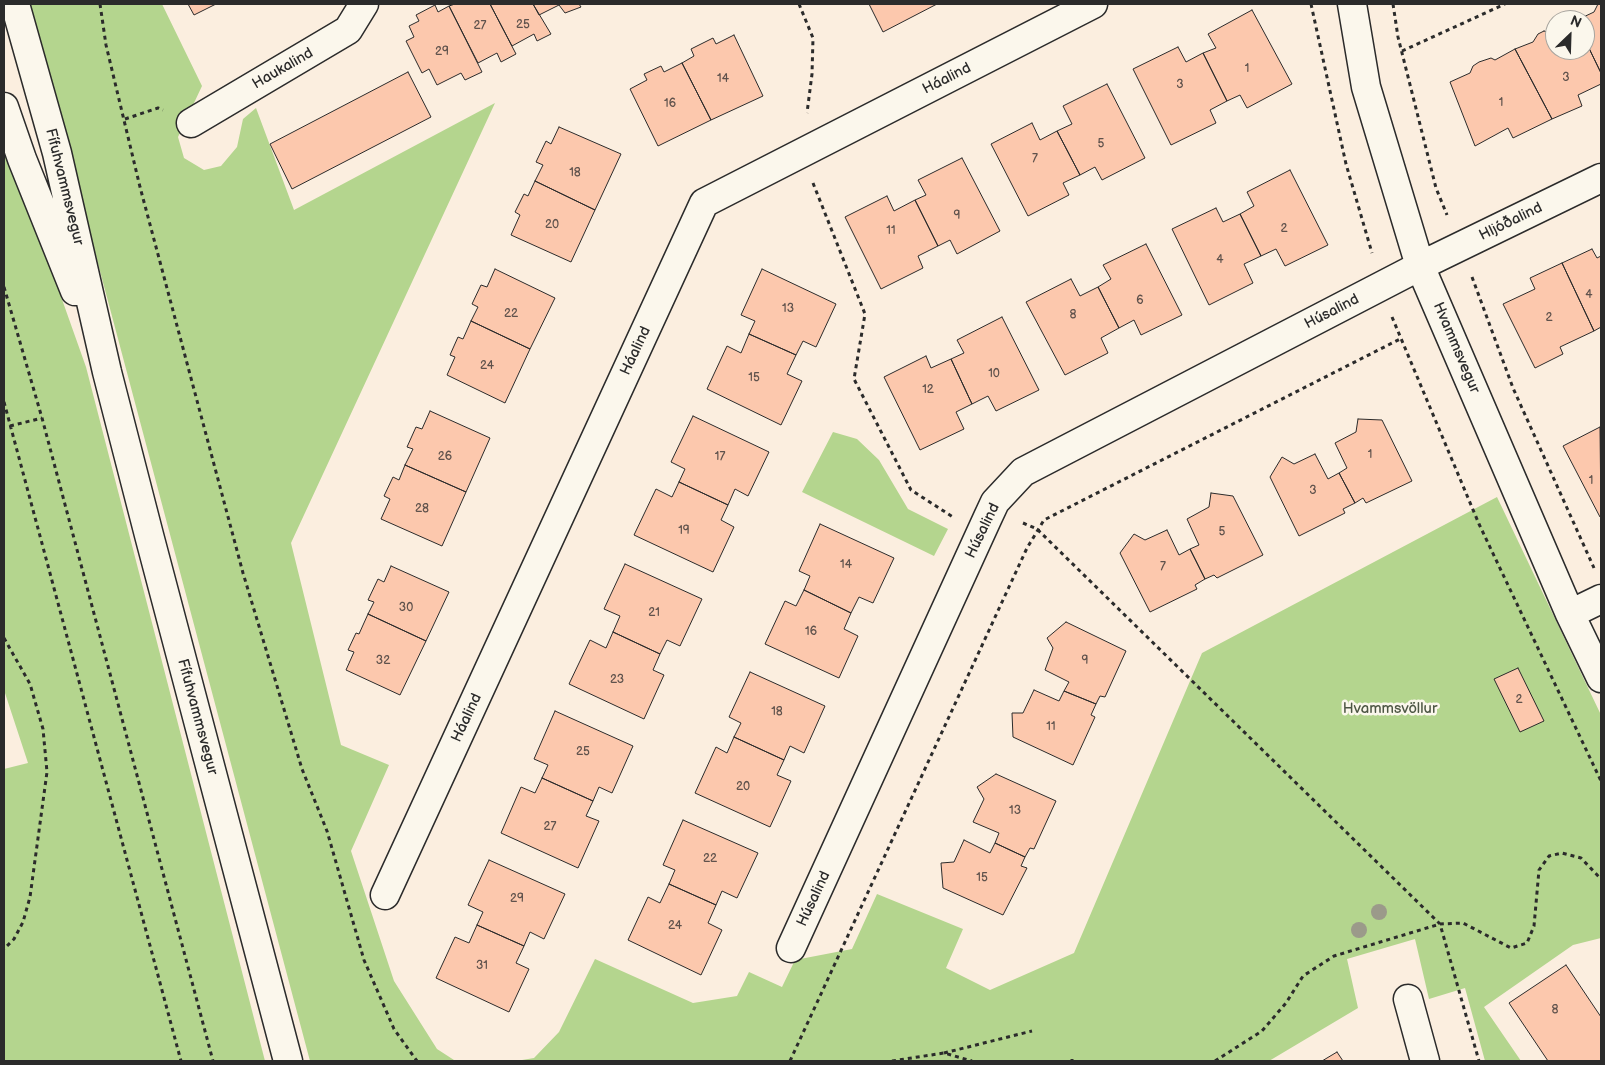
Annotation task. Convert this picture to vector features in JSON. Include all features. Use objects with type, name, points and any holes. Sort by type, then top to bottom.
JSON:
[{"type":"street","name":"Fífuhvammsvegur","points":[[16,4],[57,153],[107,372],[288,1061]]},
{"type":"street","name":"Haukalind","points":[[191,122],[348,30],[364,4]]},
{"type":"street","name":"Háalind","points":[[385,895],[704,203],[1093,4]]},
{"type":"street","name":"Hvammsvegur","points":[[1352,4],[1366,87],[1420,266],[1570,614],[1601,678]]},
{"type":"street","name":"Fífuhvammsvegur","points":[[4,107],[22,160],[107,372]]},
{"type":"street","name":"Hljóðalind","points":[[1420,266],[1601,178]]},
{"type":"street","name":"Húsalind","points":[[791,948],[995,502],[1024,472],[1420,266]]},
{"type":"street","points":[[1570,614],[1600,588]]},
{"type":"street","points":[[1408,999],[1425,1061]]},
{"type":"path","points":[[100,4],[106,45],[142,197],[244,573],[302,769],[327,832],[364,960],[394,1029],[417,1061]]},
{"type":"path","points":[[799,4],[813,38],[812,74],[807,113],[800,118]]},
{"type":"path","points":[[1311,4],[1346,164],[1382,286],[1400,339],[1479,524],[1601,781]]},
{"type":"path","points":[[1393,4],[1402,51],[1436,188],[1461,247],[1513,388],[1600,588]]},
{"type":"path","points":[[1402,51],[1505,4]]},
{"type":"path","points":[[810,176],[865,314],[854,379],[911,490],[953,517],[1011,517],[1038,529],[1440,924],[1479,1061]]},
{"type":"path","points":[[4,287],[42,418],[213,1061]]},
{"type":"path","points":[[790,1061],[1038,529],[1044,520],[1400,339]]},
{"type":"path","points":[[4,402],[181,1061]]},
{"type":"path","points":[[10,426],[42,418]]},
{"type":"path","points":[[4,638],[30,684],[43,729],[47,772],[30,897],[23,922],[14,939],[4,949]]},
{"type":"path","points":[[1215,1061],[1262,1030],[1286,1003],[1303,976],[1334,956],[1440,924],[1463,923],[1512,948],[1527,943],[1534,926],[1539,870],[1549,856],[1562,853],[1580,858],[1601,879]]},
{"type":"path","points":[[892,1061],[944,1053],[1032,1031]]},
{"type":"path","points":[[944,1053],[972,1061]]},
{"type":"green space","points":[[29,4],[162,4],[202,86],[178,137],[184,158],[204,170],[221,166],[237,147],[243,119],[256,108],[294,210],[495,103],[291,543],[341,745],[389,765],[351,851],[394,981],[437,1049],[454,1060],[467,1061],[310,1061]]},
{"type":"green space","points":[[4,136],[86,367],[265,1061],[4,1061],[4,769],[28,763],[4,690]]},
{"type":"green space","points":[[833,432],[857,439],[879,460],[908,509],[948,529],[934,556],[802,492]]},
{"type":"green space","name":"Hvammsvöllur","points":[[1497,497],[1601,715],[1601,938],[1573,945],[1484,1007],[1521,1061],[1485,1061],[1465,988],[1429,999],[1415,939],[1347,959],[1358,1008],[1269,1061],[516,1061],[534,1058],[559,1032],[595,959],[693,1003],[737,996],[749,972],[782,987],[795,960],[852,949],[877,894],[963,929],[946,968],[990,990],[1074,953],[1202,653]]},
{"type":"building","points":[[188,4],[216,4],[194,15]]},
{"type":"building","points":[[455,4],[490,4],[516,54],[501,62],[497,53],[478,63],[449,6]]},
{"type":"building","points":[[490,4],[533,4],[551,34],[537,41],[534,34],[512,46]]},
{"type":"building","points":[[533,4],[579,4],[581,7],[565,13],[559,5],[539,15]]},
{"type":"building","points":[[869,4],[937,4],[883,32]]},
{"type":"building","points":[[1598,4],[1601,4],[1601,73],[1595,60],[1595,10]]},
{"type":"building","points":[[435,5],[438,12],[449,6],[482,72],[465,80],[461,73],[437,85],[429,69],[422,73],[406,41],[414,37],[409,26],[419,21],[416,15]]},
{"type":"building","points":[[1252,10],[1292,84],[1247,108],[1240,95],[1227,101],[1203,53],[1216,48],[1208,34]]},
{"type":"building","points":[[1545,31],[1545,60],[1595,60],[1601,73],[1601,84],[1578,95],[1582,106],[1552,119],[1515,49],[1533,42],[1538,34]]},
{"type":"building","points":[[734,35],[763,96],[711,120],[682,63],[694,56],[691,49],[713,38],[716,44]]},
{"type":"building","points":[[1178,47],[1186,62],[1203,53],[1227,101],[1210,110],[1216,123],[1171,145],[1133,69]]},
{"type":"building","points":[[1515,49],[1552,119],[1513,138],[1508,128],[1475,146],[1450,82],[1470,73],[1473,66],[1479,62],[1491,58],[1495,60]]},
{"type":"building","points":[[682,63],[711,120],[658,146],[630,89],[647,80],[644,74],[661,66],[664,72]]},
{"type":"building","points":[[408,72],[431,117],[292,189],[270,144]]},
{"type":"building","points":[[1107,84],[1145,158],[1102,180],[1095,167],[1080,175],[1057,131],[1072,124],[1063,106]]},
{"type":"building","points":[[1032,123],[1040,140],[1057,131],[1080,175],[1063,183],[1069,195],[1028,216],[991,144]]},
{"type":"building","points":[[559,127],[621,154],[595,210],[535,181],[543,165],[536,162],[546,141],[551,144]]},
{"type":"building","points":[[962,158],[1000,231],[957,254],[950,240],[938,246],[915,200],[926,195],[918,180]]},
{"type":"building","points":[[1290,170],[1328,245],[1285,266],[1276,249],[1261,256],[1240,214],[1254,206],[1247,192]]},
{"type":"building","points":[[535,181],[595,210],[571,262],[511,235],[520,215],[515,212],[524,194],[528,196]]},
{"type":"building","points":[[887,196],[894,211],[915,200],[938,246],[918,256],[923,268],[881,289],[845,217]]},
{"type":"building","points":[[1216,208],[1223,222],[1240,214],[1261,256],[1244,264],[1253,283],[1209,305],[1172,229]]},
{"type":"building","points":[[1146,244],[1182,315],[1141,335],[1134,320],[1119,328],[1098,287],[1111,279],[1103,265]]},
{"type":"building","points":[[1592,249],[1597,258],[1601,256],[1601,327],[1594,331],[1562,263]]},
{"type":"building","points":[[1562,263],[1594,331],[1560,347],[1563,354],[1535,368],[1503,304],[1535,289],[1530,278]]},
{"type":"building","points":[[495,269],[555,298],[530,349],[471,321],[478,307],[472,304],[481,285],[487,287]]},
{"type":"building","points":[[762,269],[836,304],[816,347],[803,341],[796,355],[749,334],[755,321],[741,315]]},
{"type":"building","points":[[1071,279],[1080,296],[1098,287],[1119,328],[1101,338],[1108,353],[1065,375],[1026,302]]},
{"type":"building","points":[[1002,317],[1039,390],[996,411],[988,396],[972,404],[951,359],[964,353],[957,340]]},
{"type":"building","points":[[471,321],[530,349],[505,403],[447,375],[455,357],[450,355],[458,337],[463,339]]},
{"type":"building","points":[[749,334],[796,355],[787,374],[802,381],[781,425],[707,389],[727,346],[741,353]]},
{"type":"building","points":[[926,356],[931,368],[951,359],[972,404],[956,412],[964,429],[920,450],[884,377]]},
{"type":"building","points":[[430,411],[490,438],[466,492],[405,465],[413,449],[407,447],[416,427],[422,429]]},
{"type":"building","points":[[693,416],[769,452],[748,496],[735,489],[728,505],[679,482],[685,469],[671,462]]},
{"type":"building","points":[[1358,419],[1382,420],[1412,481],[1366,503],[1363,498],[1355,503],[1339,473],[1347,468],[1335,443],[1356,432]]},
{"type":"building","points":[[1600,427],[1601,516],[1600,517],[1563,446]]},
{"type":"building","points":[[1315,454],[1328,479],[1339,473],[1355,503],[1343,509],[1345,513],[1299,536],[1270,477],[1282,457],[1294,464]]},
{"type":"building","points":[[405,465],[466,492],[442,546],[381,519],[390,499],[384,496],[393,477],[399,480]]},
{"type":"building","points":[[679,482],[728,505],[721,520],[734,527],[713,572],[634,535],[656,489],[672,497]]},
{"type":"building","points":[[1211,493],[1233,496],[1263,555],[1217,578],[1214,575],[1205,579],[1190,549],[1199,545],[1187,519],[1209,507]]},
{"type":"building","points":[[820,524],[894,558],[873,603],[859,597],[851,613],[804,590],[810,576],[799,571]]},
{"type":"building","points":[[1167,530],[1179,555],[1190,549],[1205,579],[1195,585],[1197,589],[1150,612],[1120,553],[1134,534],[1145,540]]},
{"type":"building","points":[[625,564],[702,599],[680,646],[667,640],[660,654],[613,632],[620,616],[604,609]]},
{"type":"building","points":[[391,566],[449,592],[426,641],[368,614],[374,602],[368,600],[378,579],[384,582]]},
{"type":"building","points":[[804,590],[851,613],[844,629],[858,636],[839,678],[765,644],[785,601],[796,606]]},
{"type":"building","points":[[368,614],[426,641],[400,695],[346,670],[354,652],[348,650],[356,633],[359,634]]},
{"type":"building","points":[[1066,622],[1126,651],[1105,697],[1100,696],[1096,704],[1064,691],[1069,682],[1045,670],[1053,648],[1047,638]]},
{"type":"building","points":[[613,632],[660,654],[653,670],[664,675],[644,719],[569,684],[590,640],[606,648]]},
{"type":"building","points":[[1518,668],[1544,721],[1520,732],[1494,679]]},
{"type":"building","points":[[750,672],[825,706],[804,753],[790,746],[784,760],[734,737],[741,723],[729,717]]},
{"type":"building","points":[[1034,690],[1059,701],[1064,691],[1096,704],[1091,715],[1095,717],[1073,765],[1013,737],[1012,713],[1023,713]]},
{"type":"building","points":[[555,711],[633,746],[612,793],[599,787],[593,801],[542,778],[548,765],[534,759]]},
{"type":"building","points":[[734,737],[784,760],[777,775],[791,781],[770,827],[695,793],[716,747],[727,753]]},
{"type":"building","points":[[996,774],[1056,801],[1034,849],[1030,848],[1025,857],[995,843],[999,833],[973,822],[984,799],[977,787]]},
{"type":"building","points":[[542,778],[593,801],[586,816],[599,821],[578,868],[501,833],[521,787],[535,793]]},
{"type":"building","points":[[683,820],[758,853],[737,898],[722,891],[716,905],[669,884],[675,870],[663,865]]},
{"type":"building","points":[[964,840],[990,853],[995,843],[1025,857],[1021,866],[1027,868],[1003,915],[943,888],[941,863],[954,862]]},
{"type":"building","points":[[489,860],[565,894],[544,939],[530,932],[524,946],[477,925],[483,912],[468,905]]},
{"type":"building","points":[[669,884],[716,905],[708,923],[722,930],[701,975],[628,940],[648,897],[660,903]]},
{"type":"building","points":[[477,925],[524,946],[516,963],[529,969],[509,1012],[436,978],[455,937],[469,943]]},
{"type":"building","points":[[1566,965],[1601,1017],[1601,1061],[1548,1061],[1509,1003]]},
{"type":"building","points":[[1337,1052],[1343,1061],[1322,1061]]}]
